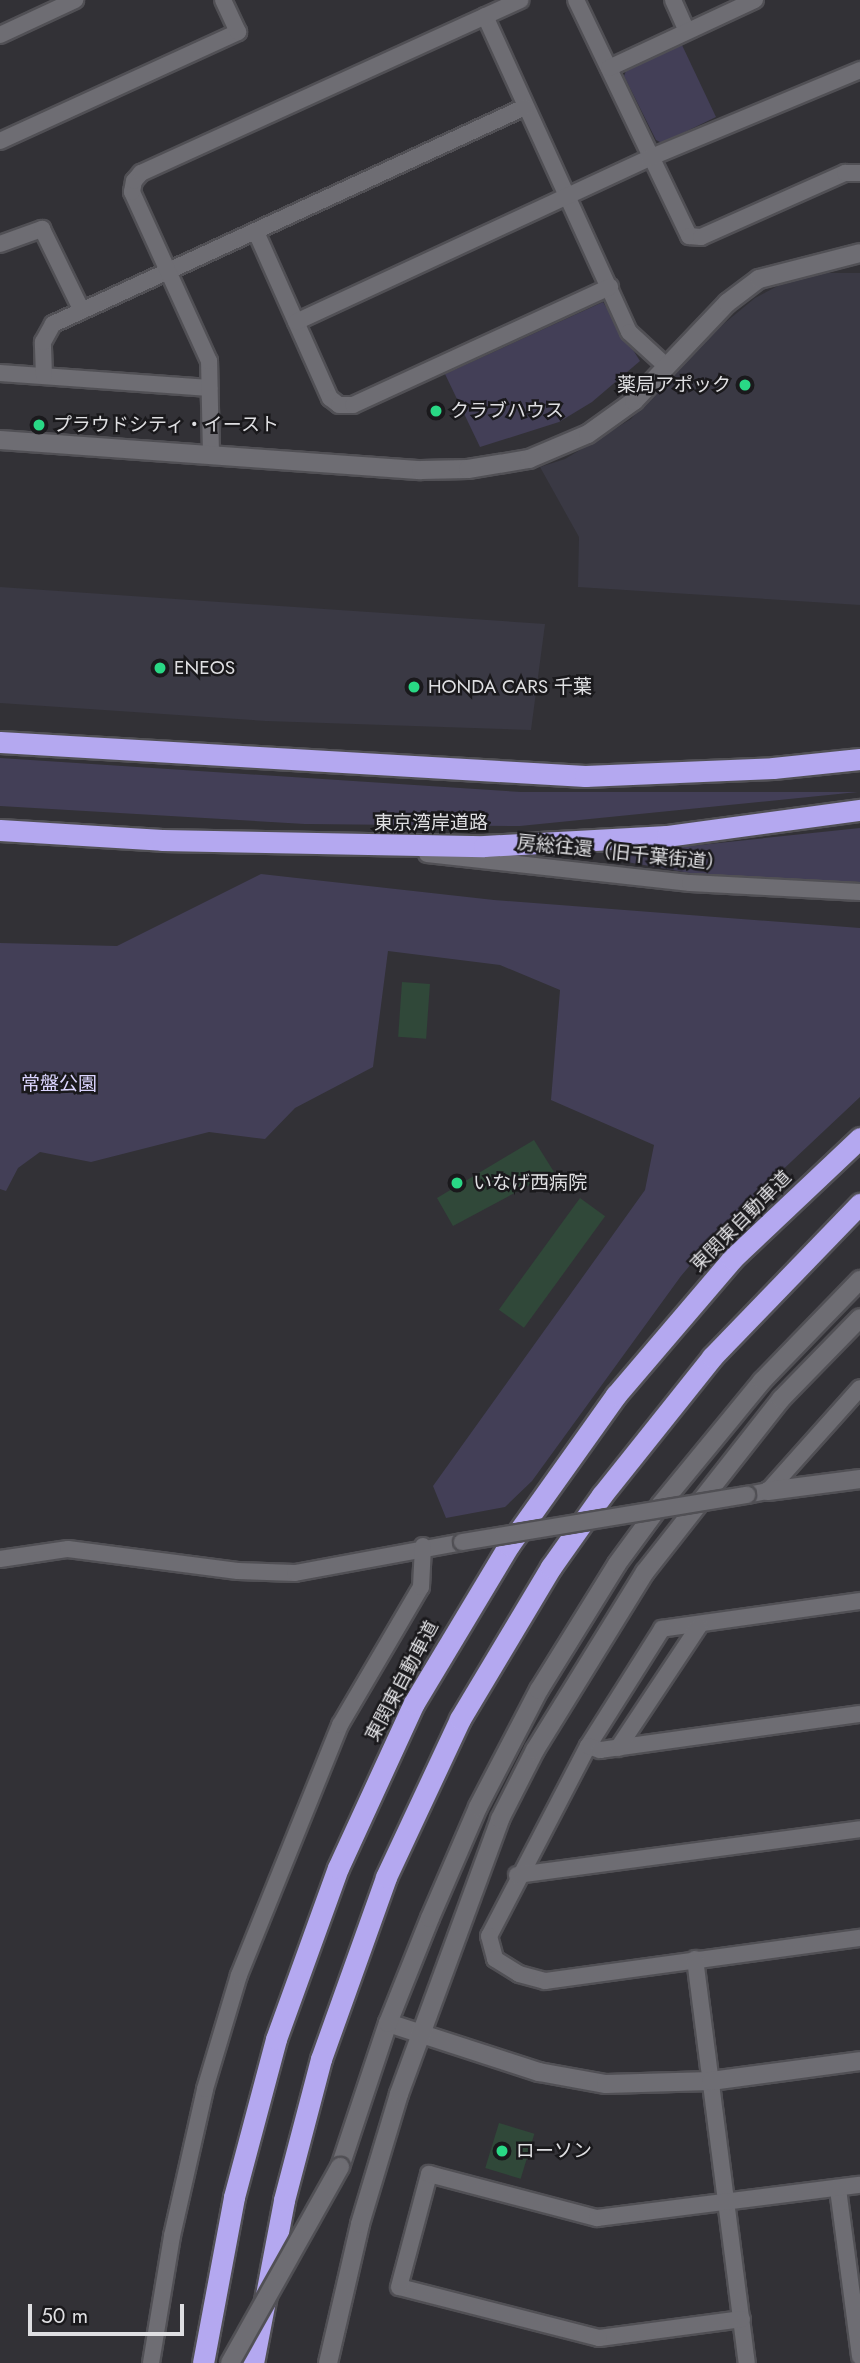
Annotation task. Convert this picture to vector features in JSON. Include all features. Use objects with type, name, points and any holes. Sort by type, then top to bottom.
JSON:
[{"type":"highway","points":[[0,741],[585,776],[773,768],[860,759]]},
{"type":"highway","name":"東京湾岸道路","points":[[1,830],[336,845],[599,842],[760,827],[860,810]]},
{"type":"highway","name":"東関東自動車道","points":[[203,2363],[234,2197],[276,2039],[338,1868],[414,1703],[509,1545],[616,1395],[732,1259],[860,1138]]},
{"type":"highway","points":[[253,2363],[284,2200],[321,2059],[386,1877],[460,1719],[544,1577],[610,1485],[712,1357],[860,1204]]},
{"type":"street","points":[[0,34],[75,0]]},
{"type":"street","points":[[0,141],[238,32],[223,0]]},
{"type":"street","points":[[211,454],[209,361],[132,192],[141,173],[520,0]]},
{"type":"street","points":[[576,0],[649,158],[689,236],[701,237],[845,173],[860,173]]},
{"type":"street","points":[[673,0],[687,31]]},
{"type":"street","points":[[609,68],[755,0]]},
{"type":"street","points":[[485,16],[629,332],[665,365]]},
{"type":"street","points":[[296,322],[649,158],[860,70]]},
{"type":"street","points":[[44,376],[46,331],[82,311],[525,107]]},
{"type":"street","points":[[0,244],[42,229],[82,311]]},
{"type":"street","points":[[256,232],[330,398],[339,405],[352,405],[610,287]]},
{"type":"street","points":[[0,440],[421,470],[468,469],[529,459],[588,434],[634,401],[665,365],[727,303],[759,279],[860,253]]},
{"type":"street","points":[[0,373],[209,388]]},
{"type":"street","name":"房総往還（旧千葉街道）","points":[[336,845],[690,883],[860,892]]},
{"type":"street","points":[[230,2363],[340,2167],[388,2023],[478,1807],[539,1690],[617,1564],[762,1381],[860,1280]]},
{"type":"street","points":[[327,2363],[360,2224],[420,2036],[500,1819],[563,1700],[645,1572],[781,1399],[860,1318]]},
{"type":"street","points":[[768,1491],[860,1388]]},
{"type":"street","points":[[0,1559],[68,1549],[238,1571],[295,1573],[423,1546],[860,1479]]},
{"type":"street","points":[[151,2363],[172,2236],[205,2089],[239,1975],[340,1726],[421,1587],[423,1546]]},
{"type":"street","points":[[860,1601],[699,1626],[662,1629],[588,1746],[517,1875],[489,1936],[495,1959],[519,1974],[545,1981],[860,1938]]},
{"type":"street","points":[[618,1748],[699,1626]]},
{"type":"street","points":[[588,1746],[618,1748],[860,1714]]},
{"type":"street","points":[[517,1875],[860,1829]]},
{"type":"street","points":[[695,1959],[747,2363]]},
{"type":"street","points":[[388,2023],[420,2036],[578,2080],[641,2085],[711,2081],[860,2061]]},
{"type":"street","points":[[741,2319],[599,2338],[399,2287],[429,2174],[597,2218],[860,2185]]},
{"type":"street","points":[[838,2189],[860,2357]]},
{"type":"shaded area","points":[[827,273],[860,273],[860,605],[578,587],[579,537],[540,467],[565,459],[631,419],[692,350],[755,298],[789,280]]},
{"type":"shaded area","points":[[0,587],[545,624],[531,730],[266,721],[0,703]]},
{"type":"green space","points":[[681,43],[716,117],[662,143],[656,140],[624,76],[627,68]]},
{"type":"green space","points":[[603,302],[640,361],[592,402],[559,422],[480,447],[445,374]]},
{"type":"green space","points":[[0,758],[521,792],[858,792],[520,826],[305,824],[0,806]]},
{"type":"green space","points":[[860,828],[860,882],[707,876],[621,861],[623,853]]},
{"type":"green space","name":"常盤公園","points":[[261,874],[494,900],[860,928],[860,1097],[726,1223],[681,1276],[532,1481],[505,1507],[446,1518],[433,1486],[645,1190],[654,1145],[551,1100],[560,990],[500,965],[388,951],[373,1067],[295,1108],[265,1139],[209,1132],[91,1162],[40,1152],[18,1168],[6,1191],[0,1189],[0,943],[117,946]]},
{"type":"building","points":[[402,982],[430,984],[426,1039],[398,1037]]},
{"type":"building","points":[[534,1140],[554,1172],[453,1226],[437,1198]]},
{"type":"building","points":[[580,1198],[605,1216],[524,1328],[499,1310]]},
{"type":"building","points":[[499,2123],[534,2134],[521,2179],[485,2168]]},
{"type":"place","name":"薬局アポック","points":[[745,385]]},
{"type":"place","name":"クラブハウス","points":[[436,411]]},
{"type":"place","name":"プラウドシティ・イースト","points":[[39,425]]},
{"type":"place","name":"ENEOS","points":[[160,668]]},
{"type":"place","name":"HONDA CARS 千葉","points":[[414,687]]},
{"type":"place","name":"いなげ西病院","points":[[457,1183]]},
{"type":"place","name":"ローソン","points":[[502,2151]]}]
